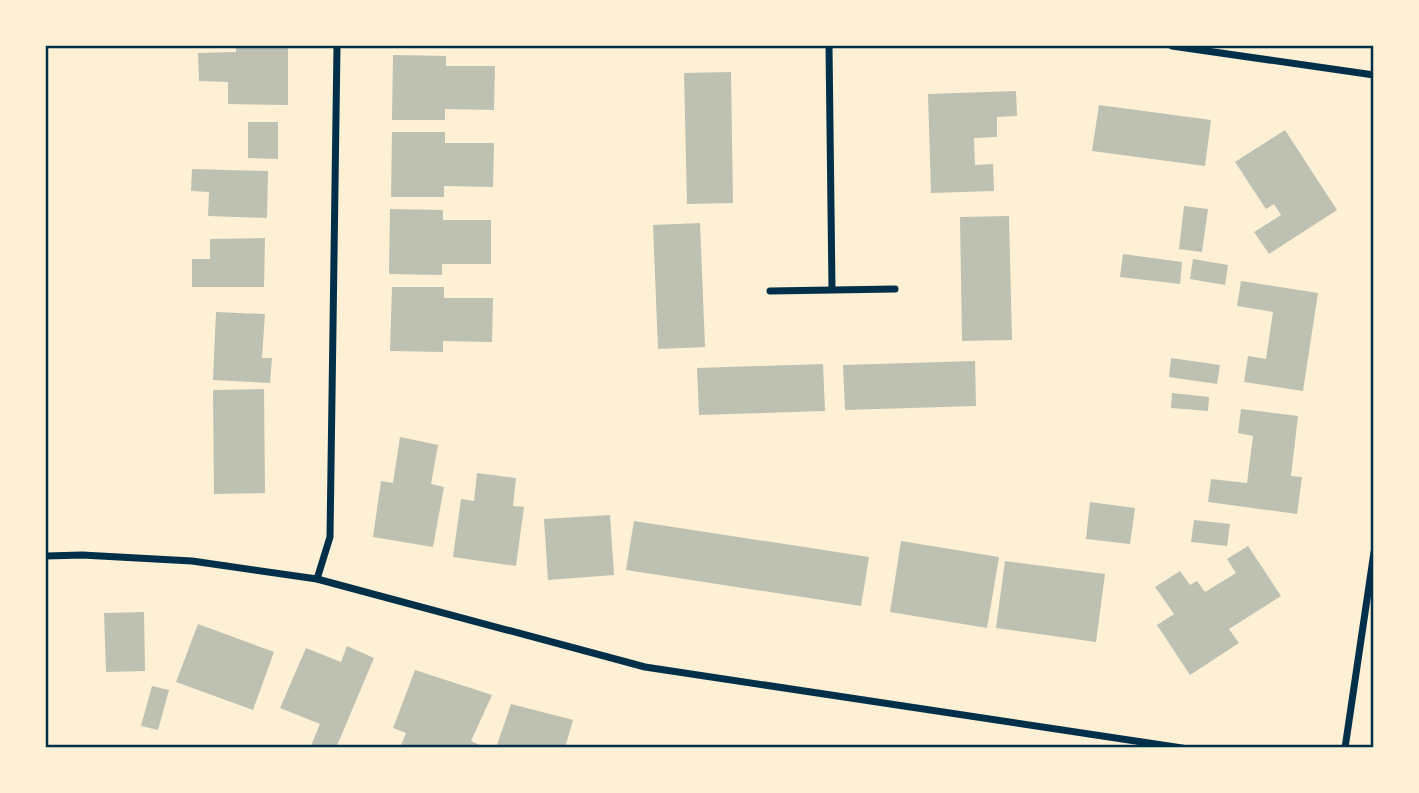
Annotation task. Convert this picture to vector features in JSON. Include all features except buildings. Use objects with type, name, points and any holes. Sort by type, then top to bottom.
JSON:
[{"type":"street","points":[[317,579],[330,537],[337,46]]},
{"type":"street","points":[[830,46],[832,289]]},
{"type":"street","points":[[1172,46],[1374,75]]},
{"type":"street","points":[[771,291],[895,289]]},
{"type":"street","points":[[1345,747],[1374,552]]},
{"type":"street","points":[[46,556],[82,555],[192,561],[317,579],[645,667],[1182,747]]}]
